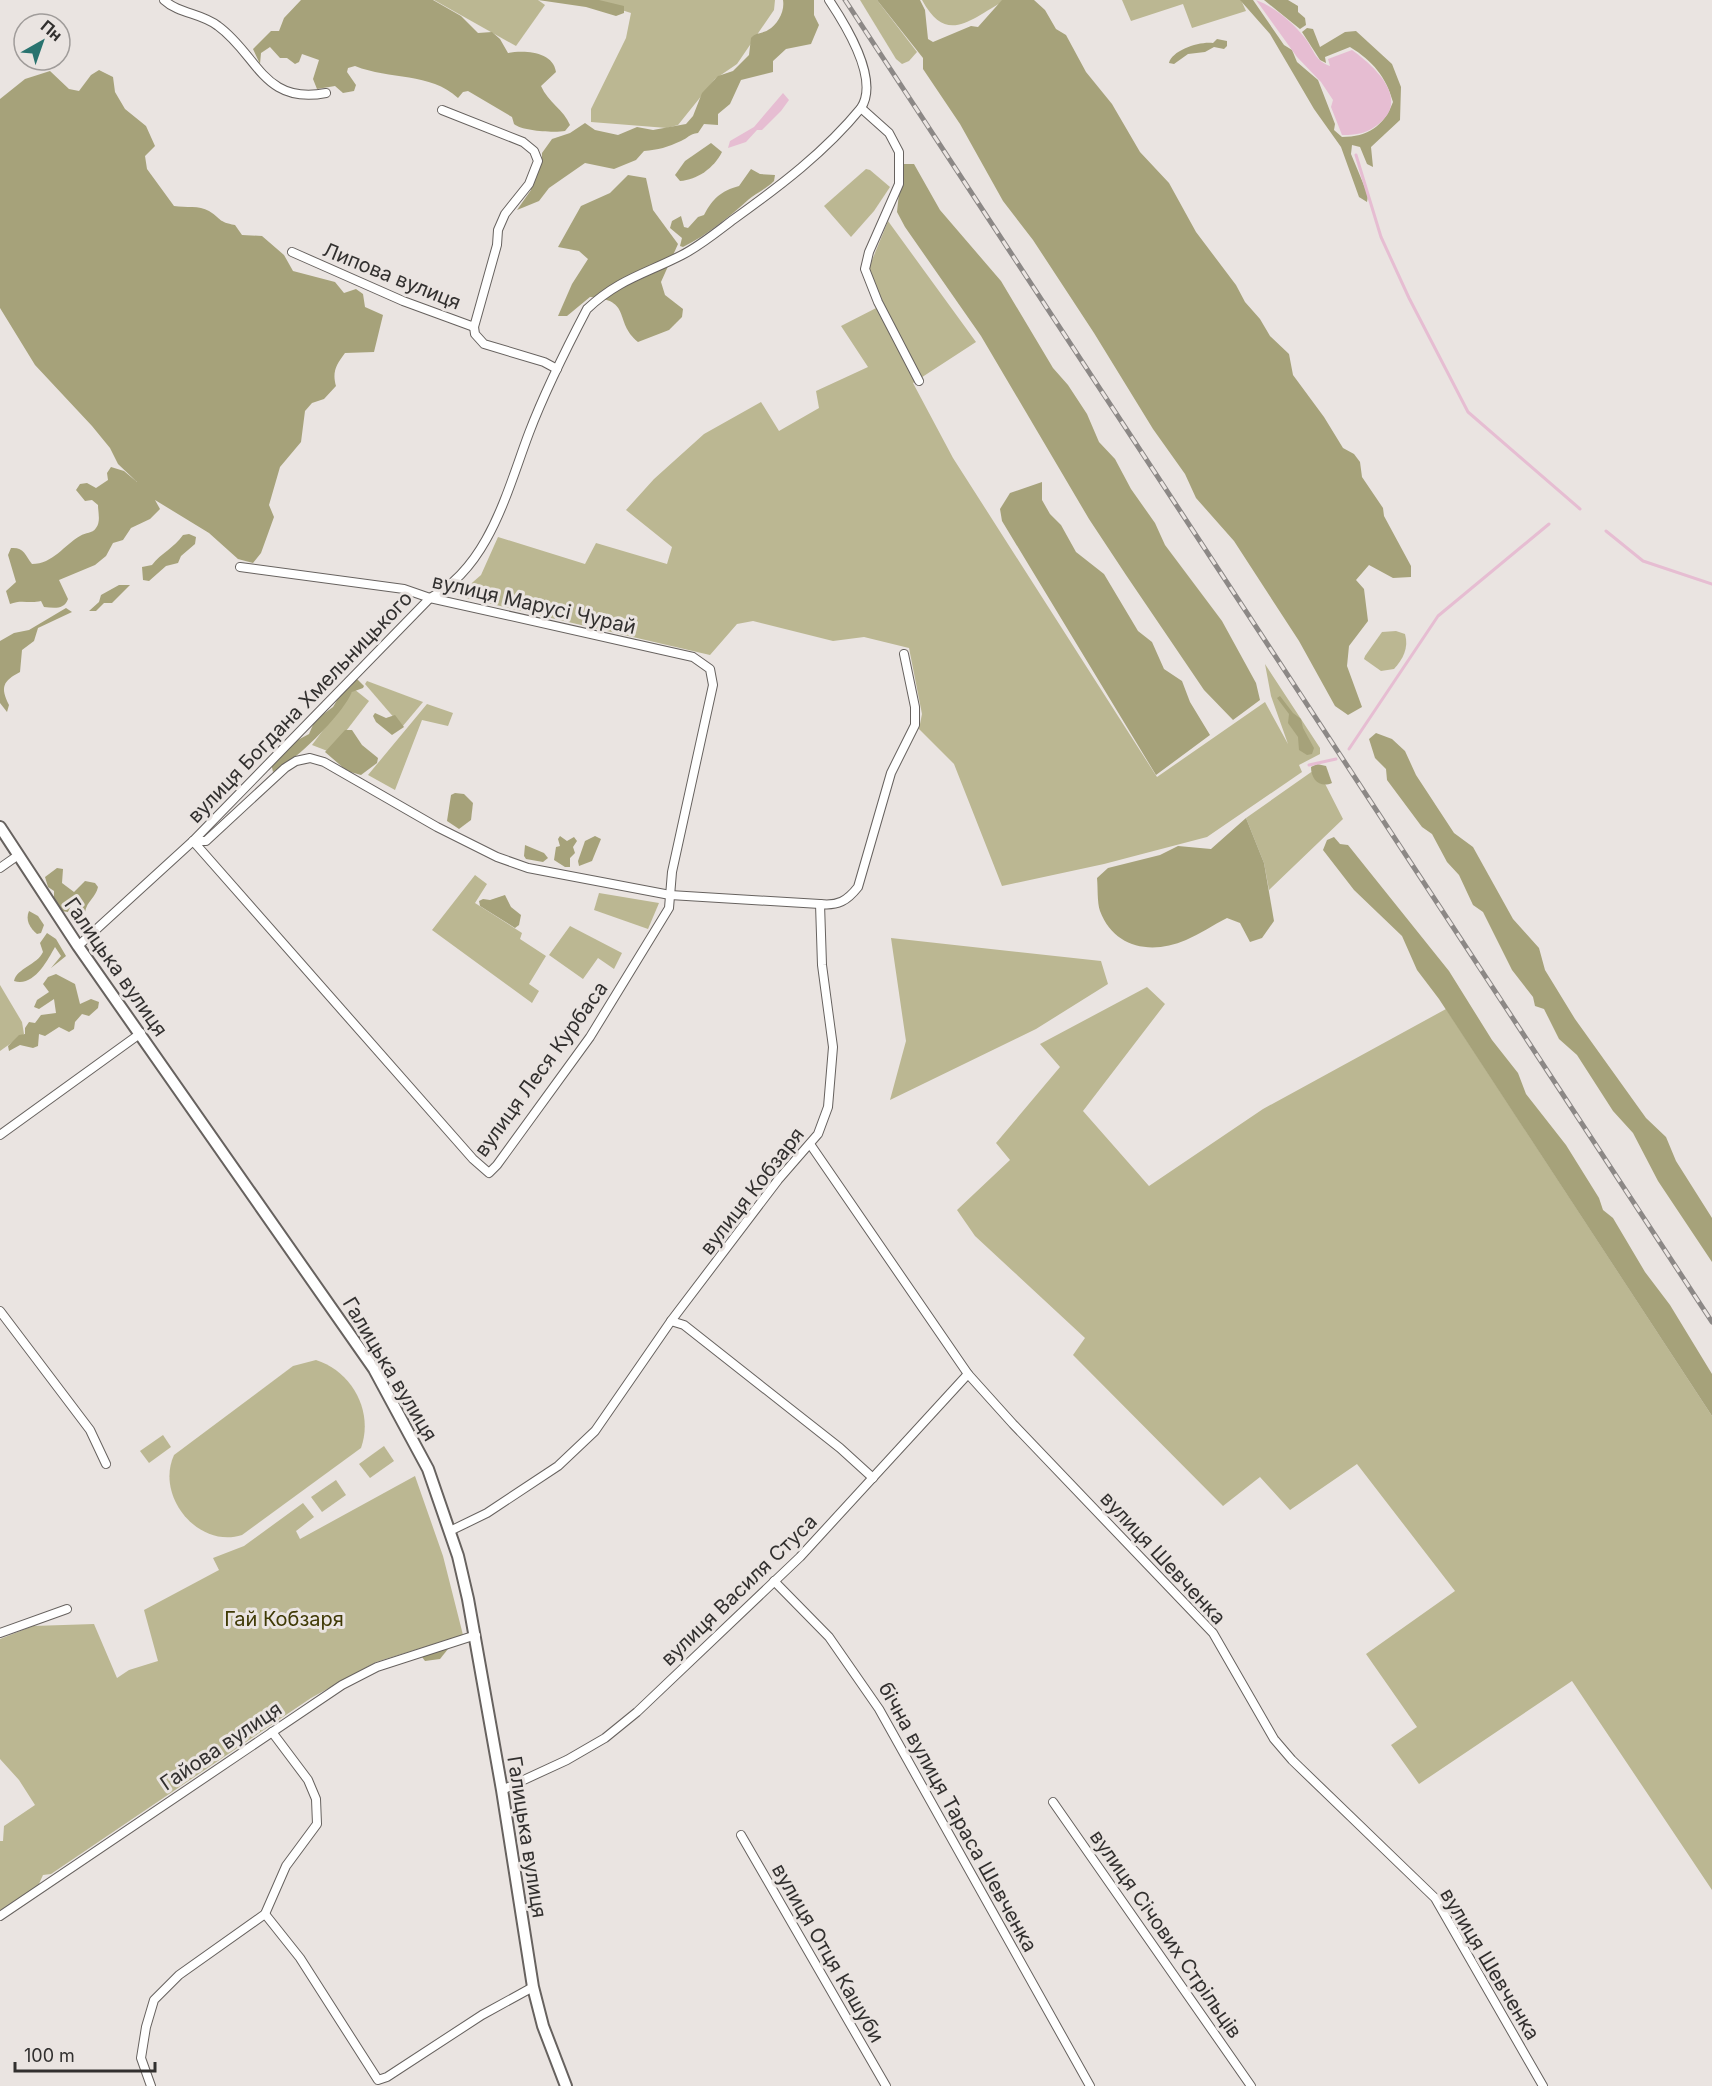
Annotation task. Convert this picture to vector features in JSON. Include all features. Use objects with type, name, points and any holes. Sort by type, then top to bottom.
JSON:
[{"type":"street","points":[[164,0],[170,6],[216,24],[235,40],[263,77],[276,87],[307,97],[326,93]]},
{"type":"street","points":[[829,0],[846,25],[862,62],[866,101],[861,108],[896,143],[900,162],[899,184],[869,252],[865,269],[878,302],[920,381]]},
{"type":"street","name":"вулиця Богдана Хмельницького","points":[[78,946],[193,841],[430,598],[444,590],[460,576],[482,544],[501,510],[529,433],[587,309],[599,298],[634,275],[683,255],[719,230],[800,170],[861,108]]},
{"type":"street","name":"Липова вулиця","points":[[292,252],[403,301],[474,327],[498,230],[505,214],[529,184],[538,161],[534,151],[523,142],[442,110]]},
{"type":"street","points":[[474,327],[475,334],[484,344],[557,369]]},
{"type":"street","name":"вулиця Марусі Чурай","points":[[240,567],[405,589],[430,598],[449,600],[693,657],[710,669]]},
{"type":"street","points":[[193,841],[206,841],[285,768],[296,761],[310,758],[342,770],[437,827],[498,857],[528,868],[575,879],[670,895],[833,906],[849,899],[858,887],[891,773],[915,725],[915,707],[904,654]]},
{"type":"street","name":"вулиця Леся Курбаса","points":[[193,841],[473,1159],[489,1173],[497,1166],[590,1037],[669,908],[674,862],[713,685],[710,669]]},
{"type":"street","name":"Галицька вулиця","points":[[0,827],[78,946],[374,1369],[428,1469],[450,1532],[476,1635],[532,1987],[543,2026],[566,2086]]},
{"type":"street","points":[[0,868],[17,856]]},
{"type":"street","name":"вулиця Кобзаря","points":[[450,1532],[487,1513],[558,1466],[595,1431],[671,1321],[778,1180],[818,1134],[828,1107],[833,1073],[833,1047],[822,965],[820,904]]},
{"type":"street","points":[[0,1135],[141,1034]]},
{"type":"street","name":"вулиця Шевченка","points":[[810,1144],[968,1374],[1213,1633],[1274,1739],[1292,1760],[1435,1898],[1544,2086]]},
{"type":"street","points":[[0,1311],[90,1430],[106,1464]]},
{"type":"street","points":[[671,1321],[684,1325],[840,1448],[873,1478]]},
{"type":"street","name":"вулиця Василя Стуса","points":[[502,1790],[567,1760],[605,1738],[637,1713],[774,1581],[873,1478],[968,1374]]},
{"type":"street","name":"бічна вулиця Тараса Шевченка","points":[[774,1581],[829,1636],[879,1709],[1090,2086]]},
{"type":"street","points":[[0,1633],[67,1609]]},
{"type":"street","name":"Гайова вулиця","points":[[0,1916],[342,1685],[377,1667],[476,1635]]},
{"type":"street","points":[[151,2086],[141,2058],[149,2011],[154,2000],[179,1975],[265,1914],[286,1866],[317,1824],[316,1799],[308,1780],[272,1732]]},
{"type":"street","name":"вулиця Січових Стрільців","points":[[1053,1802],[1251,2086]]},
{"type":"street","name":"вулиця Отця Кашуби","points":[[741,1835],[805,1950],[886,2086]]},
{"type":"street","points":[[265,1914],[300,1958],[378,2080],[387,2078],[482,2015],[532,1987]]},
{"type":"green space","points":[[434,0],[538,0],[545,5],[516,46]]},
{"type":"green space","points":[[590,0],[775,0],[774,10],[737,64],[715,79],[678,125],[667,128],[591,122],[591,109],[626,38],[631,13]]},
{"type":"green space","points":[[860,0],[877,0],[917,52],[909,61],[902,64],[896,59]]},
{"type":"green space","points":[[922,0],[1006,0],[970,20],[950,25],[941,22],[931,14]]},
{"type":"green space","points":[[1122,0],[1241,0],[1246,11],[1192,28],[1183,4],[1131,21]]},
{"type":"green space","points":[[866,169],[890,187],[874,211],[851,237],[824,206]]},
{"type":"green space","points":[[888,221],[976,342],[913,383],[953,458],[1157,777],[1265,702],[1288,744],[1271,696],[1265,664],[1320,748],[1320,754],[1299,765],[1302,772],[1207,837],[1104,864],[1002,886],[954,764],[919,729],[922,714],[909,648],[864,637],[833,641],[753,621],[737,624],[710,655],[457,596],[481,575],[498,537],[585,564],[596,543],[667,564],[672,547],[626,510],[654,479],[704,434],[761,402],[779,431],[819,408],[816,391],[868,367],[841,326],[884,304],[868,270]]},
{"type":"green space","points":[[1396,631],[1405,634],[1404,653],[1394,669],[1381,671],[1364,659],[1365,656],[1382,632]]},
{"type":"green space","points":[[367,681],[423,702],[402,727],[365,684]]},
{"type":"green space","points":[[354,689],[369,701],[330,752],[312,745]]},
{"type":"green space","points":[[427,704],[453,713],[448,726],[422,720],[395,790],[368,775]]},
{"type":"green space","points":[[1317,768],[1343,819],[1269,890],[1264,863],[1246,818]]},
{"type":"green space","points":[[475,875],[487,884],[475,903],[522,933],[520,939],[546,956],[529,984],[539,991],[532,1003],[432,930]]},
{"type":"green space","points":[[599,893],[659,903],[648,929],[594,910]]},
{"type":"green space","points":[[570,926],[622,953],[614,969],[598,958],[583,979],[549,955]]},
{"type":"green space","points":[[891,938],[1101,961],[1108,984],[1036,1029],[890,1100],[906,1041]]},
{"type":"green space","points":[[0,985],[22,1022],[24,1034],[0,1051]]},
{"type":"green space","points":[[1147,987],[1165,1004],[1083,1111],[1149,1186],[1263,1109],[1446,1009],[1712,1416],[1712,1890],[1572,1681],[1419,1784],[1391,1745],[1417,1727],[1366,1654],[1455,1591],[1357,1464],[1290,1510],[1260,1477],[1223,1506],[1073,1355],[1085,1338],[975,1236],[957,1210],[1010,1160],[996,1143],[1060,1067],[1040,1044]]},
{"type":"green space","points":[[316,1360],[340,1373],[357,1395],[365,1421],[361,1448],[242,1535],[226,1537],[211,1534],[197,1527],[185,1516],[176,1502],[171,1487],[170,1471],[174,1455],[293,1366]]},
{"type":"green space","points":[[163,1435],[171,1447],[149,1463],[140,1451]]},
{"type":"green space","points":[[384,1446],[394,1461],[370,1478],[359,1464]]},
{"type":"green space","name":"Гай Кобзаря","points":[[415,1476],[443,1556],[463,1635],[376,1662],[311,1698],[51,1874],[43,1875],[38,1886],[0,1911],[0,1841],[3,1841],[4,1826],[35,1805],[19,1780],[0,1759],[0,1639],[33,1626],[94,1624],[117,1678],[129,1670],[158,1661],[144,1610],[219,1570],[213,1558],[244,1546],[303,1503],[314,1517],[296,1531],[300,1539]]},
{"type":"green space","points":[[336,1480],[346,1495],[322,1512],[311,1497]]},
{"type":"shaded area","points":[[301,0],[433,0],[461,16],[478,33],[492,32],[500,39],[508,53],[529,52],[544,56],[549,60],[556,72],[541,86],[570,125],[565,131],[560,132],[524,128],[514,124],[512,117],[468,91],[463,92],[458,98],[435,84],[355,66],[348,68],[347,72],[356,85],[354,91],[343,93],[335,86],[317,89],[313,79],[319,60],[302,54],[299,62],[295,64],[287,58],[280,58],[270,47],[261,53],[260,64],[253,49],[271,31],[279,31],[284,18]]},
{"type":"shaded area","points":[[538,0],[599,0],[624,6],[624,13],[616,16],[586,7]]},
{"type":"shaded area","points":[[783,0],[814,0],[814,15],[819,25],[811,44],[786,49],[773,61],[773,72],[741,80],[730,104],[718,114],[718,125],[704,124],[698,133],[667,147],[644,151],[636,160],[614,169],[585,163],[549,188],[539,201],[517,210],[531,190],[531,183],[542,160],[542,153],[552,139],[570,133],[585,123],[595,130],[618,135],[637,127],[653,130],[686,124],[693,116],[702,93],[718,76],[733,71],[749,55],[751,38],[768,30],[778,21],[782,13]]},
{"type":"shaded area","points":[[877,0],[920,0],[925,10],[928,39],[933,42],[971,26],[978,27],[1002,0],[1034,0],[1045,10],[1056,29],[1066,35],[1086,72],[1112,104],[1140,152],[1169,183],[1196,232],[1236,285],[1245,302],[1260,319],[1270,336],[1289,354],[1293,375],[1324,417],[1343,448],[1354,454],[1360,462],[1362,477],[1383,508],[1384,516],[1411,566],[1411,577],[1393,578],[1369,565],[1356,580],[1364,589],[1368,621],[1349,646],[1347,666],[1362,707],[1348,715],[1335,706],[1299,641],[1234,541],[1196,498],[1185,474],[1153,429],[1094,333],[1033,240],[1003,201],[960,124],[923,69],[923,58]]},
{"type":"shaded area","points":[[1240,0],[1253,0],[1284,45],[1292,50],[1297,62],[1318,80],[1335,124],[1334,130],[1342,137],[1360,135],[1380,124],[1393,102],[1390,93],[1378,70],[1358,52],[1350,47],[1325,57],[1326,63],[1320,60],[1302,32],[1307,28],[1313,29],[1320,47],[1345,32],[1356,31],[1392,64],[1401,87],[1400,120],[1371,147],[1373,167],[1367,164],[1360,147],[1352,145],[1351,154],[1368,195],[1367,202],[1359,197],[1341,147],[1314,109],[1270,34]]},
{"type":"shaded area","points":[[1256,0],[1277,11],[1289,21],[1325,64],[1330,66],[1328,59],[1352,50],[1369,64],[1385,82],[1390,92],[1389,112],[1381,122],[1363,133],[1342,135],[1331,107],[1333,100],[1321,82],[1297,57]]},
{"type":"shaded area","points":[[1264,0],[1288,0],[1298,6],[1298,12],[1305,18],[1306,25],[1300,29]]},
{"type":"shaded area","points":[[1217,39],[1227,41],[1224,49],[1214,47],[1205,52],[1188,54],[1174,64],[1169,63],[1171,58],[1181,50],[1194,45],[1213,43]]},
{"type":"shaded area","points":[[99,70],[113,77],[115,92],[125,109],[146,126],[155,146],[145,156],[147,169],[174,206],[205,209],[223,221],[235,225],[242,235],[262,236],[284,255],[293,271],[335,282],[344,293],[356,289],[363,294],[365,307],[383,315],[374,352],[345,353],[336,369],[334,377],[336,386],[324,399],[312,403],[305,411],[301,442],[280,467],[269,505],[274,517],[261,553],[253,563],[238,559],[209,533],[155,500],[160,509],[150,519],[131,528],[123,540],[113,543],[106,556],[95,565],[59,580],[68,599],[64,605],[44,607],[41,601],[10,604],[6,591],[16,582],[8,555],[11,548],[22,550],[32,564],[46,561],[80,536],[93,531],[98,525],[98,505],[92,500],[85,501],[76,490],[80,484],[87,483],[96,488],[108,480],[107,473],[111,467],[124,471],[137,482],[118,464],[110,448],[92,426],[35,365],[0,308],[0,99],[25,79],[47,72],[51,72],[69,89],[79,91],[91,75]]},
{"type":"shaded area","points":[[783,93],[789,100],[762,130],[757,130],[746,142],[728,148],[730,141],[754,127]]},
{"type":"shaded area","points":[[711,143],[722,152],[710,168],[699,176],[680,181],[675,175],[685,161]]},
{"type":"shaded area","points":[[902,164],[914,164],[940,210],[1001,281],[1053,368],[1068,385],[1087,414],[1099,442],[1115,459],[1131,489],[1155,523],[1165,545],[1222,621],[1256,683],[1260,700],[1233,720],[1204,690],[1126,575],[1089,519],[981,336],[905,227],[897,212]]},
{"type":"shaded area","points":[[751,169],[760,174],[775,175],[774,181],[709,232],[683,247],[680,246],[682,238],[670,228],[672,221],[681,216],[684,227],[688,228],[698,217],[704,215],[718,196],[739,186]]},
{"type":"shaded area","points":[[628,175],[646,178],[653,210],[678,244],[661,282],[665,295],[683,309],[682,317],[669,330],[638,342],[626,327],[617,307],[612,302],[603,299],[590,297],[567,316],[558,316],[572,284],[588,259],[579,251],[558,247],[581,206],[610,193]]},
{"type":"shaded area","points":[[1042,482],[1042,500],[1050,514],[1061,525],[1076,552],[1104,574],[1138,631],[1152,642],[1164,669],[1182,681],[1190,702],[1210,735],[1156,775],[1002,521],[1000,509],[1010,493]]},
{"type":"shaded area","points":[[189,534],[196,537],[195,544],[181,556],[178,563],[166,566],[149,581],[143,580],[142,567],[152,565],[183,535]]},
{"type":"shaded area","points":[[119,585],[130,585],[112,603],[104,603],[96,611],[89,611],[99,602],[101,595]]},
{"type":"shaded area","points":[[66,608],[72,612],[38,628],[34,641],[22,650],[20,672],[10,678],[4,689],[9,705],[7,712],[0,703],[0,641],[14,633],[29,630]]},
{"type":"shaded area","points":[[356,678],[364,686],[363,688],[352,692],[339,713],[318,736],[294,758],[273,772],[271,763],[294,742],[309,734],[315,720],[333,707],[343,690],[351,686]]},
{"type":"shaded area","points":[[1280,696],[1293,713],[1301,719],[1303,728],[1314,748],[1312,754],[1307,755],[1299,750],[1298,737],[1288,723],[1289,714],[1277,698]]},
{"type":"shaded area","points":[[375,713],[386,718],[395,715],[404,727],[392,735],[376,722],[373,716]]},
{"type":"shaded area","points":[[345,730],[352,730],[362,745],[378,758],[377,763],[361,775],[347,771],[325,752]]},
{"type":"shaded area","points":[[1376,733],[1392,739],[1405,751],[1416,775],[1454,833],[1473,847],[1513,919],[1539,948],[1545,970],[1575,1019],[1646,1118],[1666,1137],[1676,1161],[1712,1218],[1712,1262],[1658,1181],[1633,1133],[1613,1111],[1577,1055],[1559,1039],[1544,1009],[1535,1006],[1533,997],[1512,970],[1483,912],[1473,905],[1459,875],[1447,862],[1432,834],[1422,827],[1387,780],[1386,769],[1375,758],[1369,739]]},
{"type":"shaded area","points":[[1317,764],[1326,766],[1332,783],[1320,784],[1314,779],[1311,767]]},
{"type":"shaded area","points":[[464,794],[473,803],[471,820],[459,829],[447,821],[451,795]]},
{"type":"shaded area","points":[[1246,818],[1264,863],[1274,921],[1262,938],[1250,942],[1240,923],[1227,918],[1186,940],[1160,947],[1135,945],[1114,933],[1100,911],[1098,899],[1097,878],[1108,868],[1160,855],[1178,846],[1211,849]]},
{"type":"shaded area","points":[[560,836],[567,841],[574,837],[577,841],[573,847],[575,853],[570,858],[570,867],[565,867],[554,860],[556,847],[560,846],[558,839]]},
{"type":"shaded area","points":[[595,836],[601,839],[592,861],[579,866],[578,861],[585,841]]},
{"type":"shaded area","points":[[1334,837],[1340,844],[1348,845],[1449,971],[1492,1040],[1518,1073],[1526,1094],[1566,1145],[1599,1198],[1603,1210],[1613,1218],[1645,1272],[1670,1305],[1712,1374],[1712,1416],[1439,999],[1417,970],[1402,936],[1354,890],[1323,850],[1327,840]]},
{"type":"shaded area","points":[[525,845],[544,853],[548,858],[543,862],[526,859]]},
{"type":"shaded area","points":[[57,868],[63,869],[62,883],[74,892],[85,881],[95,883],[98,887],[85,912],[80,912],[79,904],[73,902],[68,912],[61,911],[54,905],[54,891],[48,887],[45,877]]},
{"type":"shaded area","points":[[505,895],[511,907],[521,915],[519,925],[515,928],[480,906],[479,901],[483,899],[490,900]]},
{"type":"shaded area","points":[[29,911],[38,916],[44,925],[41,933],[37,934],[30,926]]},
{"type":"shaded area","points":[[47,933],[56,939],[66,956],[51,968],[61,956],[55,947],[34,977],[21,982],[14,981],[19,973],[43,952],[40,943]]},
{"type":"shaded area","points":[[56,974],[75,984],[80,1004],[91,999],[99,1002],[98,1008],[89,1016],[82,1014],[75,1022],[74,1029],[69,1032],[59,1027],[45,1036],[39,1034],[38,1046],[33,1048],[20,1045],[9,1051],[8,1046],[19,1035],[25,1034],[25,1028],[29,1022],[35,1023],[41,1015],[56,1013],[54,999],[39,1009],[34,1007],[37,1000],[49,992],[43,984],[48,977]]},
{"type":"shaded area","points":[[441,1647],[448,1649],[440,1659],[425,1661],[422,1657],[425,1653]]},
{"type":"waterway","points":[[1356,155],[1381,237],[1409,298],[1468,412],[1580,509]]},
{"type":"waterway","points":[[1349,749],[1438,616],[1549,524]]},
{"type":"waterway","points":[[1606,531],[1643,561],[1712,584]]},
{"type":"waterway","points":[[1309,765],[1336,759]]},
{"type":"railway","points":[[845,0],[1712,1322]]}]
